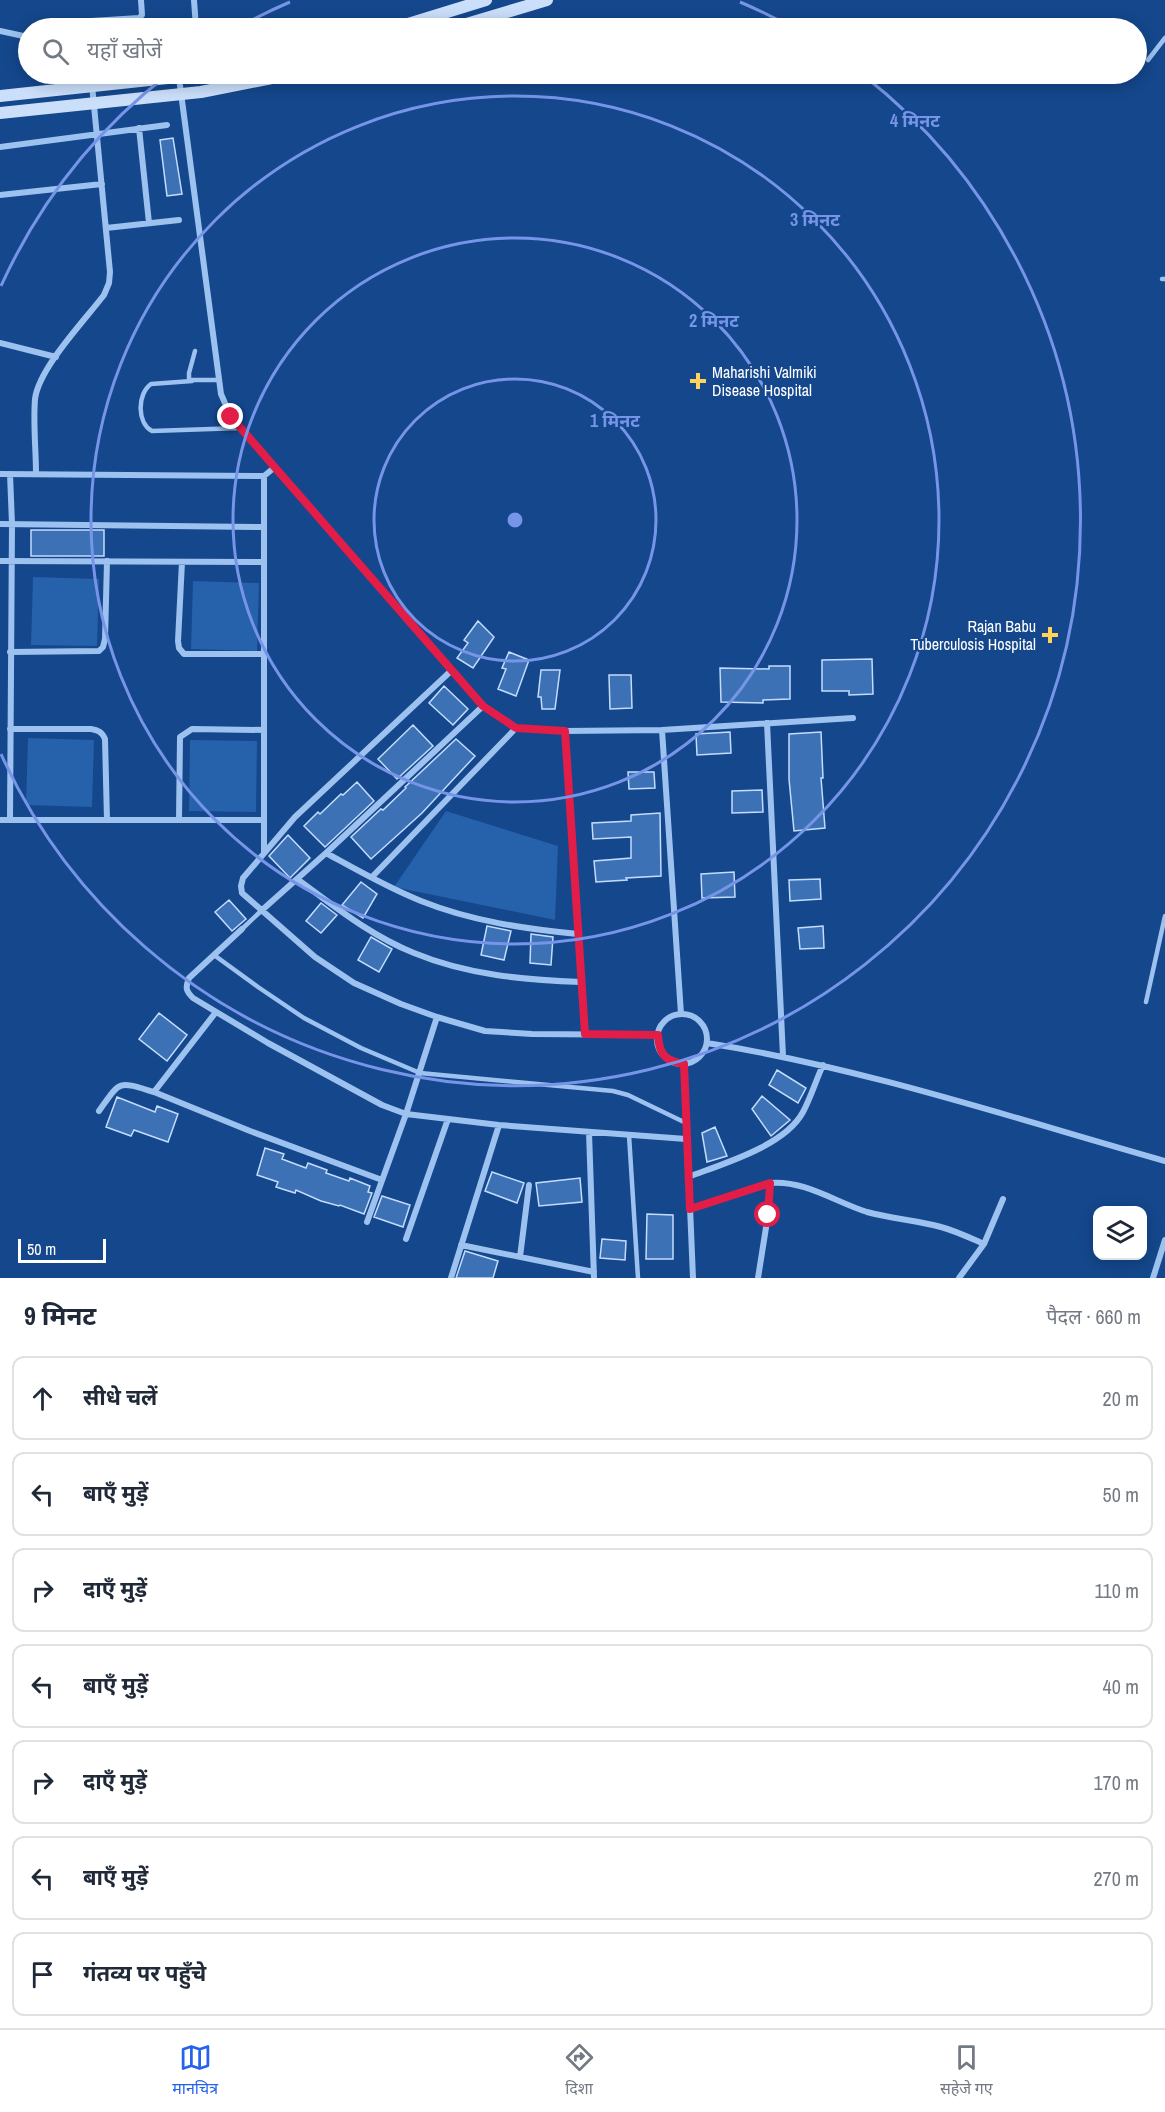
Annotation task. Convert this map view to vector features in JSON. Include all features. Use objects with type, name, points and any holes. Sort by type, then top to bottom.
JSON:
[{"type":"main road","points":[[428,18],[486,0]]},
{"type":"main road","points":[[483,18],[531,2],[547,0]]},
{"type":"main road","points":[[0,96],[104,84]]},
{"type":"main road","points":[[0,113],[201,92],[241,84]]},
{"type":"street","points":[[138,18],[142,15],[141,0]]},
{"type":"street","points":[[194,0],[195,18]]},
{"type":"street","points":[[0,31],[18,35]]},
{"type":"street","points":[[180,84],[221,394],[226,407],[241,428],[483,706],[516,728],[565,731],[662,730],[853,718]]},
{"type":"street","points":[[201,84],[201,92]]},
{"type":"street","points":[[36,474],[35,399],[41,381],[56,357],[104,295],[109,283],[110,272],[92,85]]},
{"type":"street","points":[[0,147],[167,125]]},
{"type":"street","points":[[139,128],[149,223]]},
{"type":"street","points":[[0,195],[102,184]]},
{"type":"street","points":[[106,228],[179,220]]},
{"type":"street","points":[[0,343],[56,357]]},
{"type":"street","points":[[0,474],[264,476],[275,467]]},
{"type":"street","points":[[10,474],[12,524],[10,819]]},
{"type":"street","points":[[264,476],[264,853]]},
{"type":"street","points":[[0,524],[264,527]]},
{"type":"street","points":[[0,561],[264,562]]},
{"type":"street","points":[[10,652],[99,651],[105,639],[107,561]]},
{"type":"street","points":[[182,562],[178,641],[179,648],[184,654],[264,654]]},
{"type":"street","points":[[452,670],[295,817],[243,878],[242,893],[315,957],[354,983],[437,1017],[485,1031],[532,1034],[658,1035]]},
{"type":"street","points":[[261,911],[483,706]]},
{"type":"street","points":[[766,723],[783,1056]]},
{"type":"street","points":[[372,877],[516,728]]},
{"type":"street","points":[[10,729],[91,729],[102,734],[105,739],[107,820]]},
{"type":"street","points":[[179,820],[180,737],[192,729],[264,730]]},
{"type":"street","points":[[662,730],[681,1014]]},
{"type":"street","points":[[565,731],[585,1034]]},
{"type":"street","points":[[0,819],[264,820]]},
{"type":"street","points":[[326,853],[421,901],[477,919],[529,929],[578,934]]},
{"type":"street","points":[[297,879],[365,928],[414,953],[457,967],[504,977],[581,982]]},
{"type":"street","points":[[242,929],[189,978],[186,985],[187,992],[216,1012],[382,1105],[406,1114],[500,1125],[686,1139]]},
{"type":"street","points":[[154,1092],[216,1012]]},
{"type":"street","points":[[681,1014],[692,1016],[701,1023],[706,1032],[707,1043],[703,1054],[694,1061],[684,1064],[673,1062],[664,1056],[659,1046],[658,1035],[662,1025],[670,1017],[681,1014]]},
{"type":"street","points":[[367,1222],[420,1073],[437,1017]]},
{"type":"street","points":[[707,1043],[783,1056],[863,1074],[1165,1161]]},
{"type":"street","points":[[684,1064],[693,1278]]},
{"type":"street","points":[[688,1177],[739,1158],[766,1145],[786,1131],[802,1114],[823,1065]]},
{"type":"street","points":[[99,1111],[117,1086],[122,1084],[154,1092],[250,1131],[382,1180]]},
{"type":"street","points":[[406,1239],[448,1119]]},
{"type":"street","points":[[450,1278],[500,1125]]},
{"type":"street","points":[[461,1245],[594,1275],[589,1132]]},
{"type":"street","points":[[690,1209],[770,1183],[795,1184],[865,1211],[899,1220],[938,1226],[984,1244]]},
{"type":"street","points":[[758,1278],[768,1215],[770,1183]]},
{"type":"street","points":[[520,1257],[530,1185]]},
{"type":"street","points":[[959,1278],[984,1244],[1003,1198]]},
{"type":"street","points":[[1153,1278],[1165,1239]]},
{"type":"lane","points":[[1148,60],[1165,38]]},
{"type":"lane","points":[[192,381],[188,376],[195,351]]},
{"type":"lane","points":[[219,380],[151,384],[145,388],[142,395],[142,423],[152,431],[241,428]]},
{"type":"lane","points":[[242,929],[261,911]]},
{"type":"lane","points":[[1146,1002],[1165,916]]},
{"type":"lane","points":[[214,955],[304,1018],[361,1048],[420,1073],[613,1091],[628,1095],[686,1123]]},
{"type":"lane","points":[[628,1135],[638,1278]]},
{"type":"shaded area","points":[[33,577],[99,579],[97,646],[31,645]]},
{"type":"shaded area","points":[[193,581],[259,583],[257,651],[191,649]]},
{"type":"shaded area","points":[[28,738],[94,740],[92,807],[26,805]]},
{"type":"shaded area","points":[[190,740],[257,741],[256,812],[189,811]]},
{"type":"shaded area","points":[[446,811],[558,846],[555,920],[394,887]]},
{"type":"building","points":[[173,138],[182,194],[167,196],[160,140]]},
{"type":"building","points":[[31,530],[104,530],[104,556],[31,556]]},
{"type":"building","points":[[478,621],[494,637],[473,668],[457,658],[468,643],[464,640]]},
{"type":"building","points":[[509,652],[529,660],[516,696],[498,689],[506,669],[502,668]]},
{"type":"building","points":[[872,659],[873,694],[849,695],[849,691],[822,691],[822,660]]},
{"type":"building","points":[[769,666],[790,666],[790,699],[763,700],[763,703],[721,702],[720,668],[769,669]]},
{"type":"building","points":[[541,670],[560,670],[555,709],[542,709],[541,697],[538,697]]},
{"type":"building","points":[[609,675],[631,675],[632,708],[610,709]]},
{"type":"building","points":[[444,686],[468,709],[453,725],[429,703]]},
{"type":"building","points":[[413,725],[433,746],[397,779],[378,759]]},
{"type":"building","points":[[730,732],[731,753],[697,755],[696,734]]},
{"type":"building","points":[[821,732],[823,778],[821,778],[825,828],[794,831],[789,779],[789,734]]},
{"type":"building","points":[[456,739],[475,756],[422,813],[371,859],[351,837],[381,809],[383,810]]},
{"type":"building","points":[[628,772],[654,772],[655,788],[629,789]]},
{"type":"building","points":[[357,782],[374,801],[325,847],[304,826],[318,812],[320,814]]},
{"type":"building","points":[[762,790],[763,812],[732,813],[732,791]]},
{"type":"building","points":[[660,813],[661,876],[596,882],[594,861],[631,858],[631,837],[593,839],[592,823],[631,821],[631,815]]},
{"type":"building","points":[[288,835],[310,858],[290,878],[269,856]]},
{"type":"building","points":[[734,872],[735,897],[702,898],[701,874]]},
{"type":"building","points":[[820,879],[821,899],[790,901],[789,880]]},
{"type":"building","points":[[361,882],[377,894],[363,918],[342,905]]},
{"type":"building","points":[[229,900],[246,919],[232,931],[215,912]]},
{"type":"building","points":[[321,903],[337,915],[321,933],[306,921]]},
{"type":"building","points":[[487,926],[511,931],[504,960],[481,955]]},
{"type":"building","points":[[823,926],[824,948],[800,949],[798,928]]},
{"type":"building","points":[[531,934],[553,937],[551,965],[530,963]]},
{"type":"building","points":[[371,937],[392,949],[379,972],[358,960]]},
{"type":"building","points":[[159,1013],[187,1035],[167,1061],[139,1039]]},
{"type":"building","points":[[777,1070],[806,1088],[798,1103],[769,1085]]},
{"type":"building","points":[[762,1096],[790,1120],[771,1136],[752,1109]]},
{"type":"building","points":[[117,1097],[155,1112],[157,1106],[178,1114],[168,1142],[134,1130],[131,1136],[106,1127]]},
{"type":"building","points":[[715,1127],[727,1156],[707,1162],[702,1133]]},
{"type":"building","points":[[265,1148],[284,1154],[282,1159],[306,1168],[308,1163],[327,1170],[326,1173],[349,1181],[350,1178],[370,1186],[368,1192],[372,1193],[364,1214],[321,1201],[296,1190],[295,1193],[276,1187],[278,1182],[257,1175]]},
{"type":"building","points":[[492,1172],[524,1183],[517,1203],[485,1191]]},
{"type":"building","points":[[580,1178],[582,1202],[539,1206],[536,1183]]},
{"type":"building","points":[[382,1196],[410,1205],[403,1227],[374,1217]]},
{"type":"building","points":[[647,1214],[673,1215],[673,1259],[646,1259]]},
{"type":"building","points":[[602,1239],[626,1241],[625,1260],[600,1258]]},
{"type":"building","points":[[465,1251],[498,1261],[493,1278],[456,1278]]},
{"type":"place","name":"Maharishi Valmiki Disease Hospital","points":[[698,381]]},
{"type":"place","name":"Rajan Babu Tuberculosis Hospital","points":[[1050,635]]},
{"type":"route","points":[[231,417],[483,706],[516,728],[565,731],[585,1034],[658,1035],[659,1046],[664,1056],[673,1062],[684,1064],[690,1209],[770,1183],[768,1215]]}]
